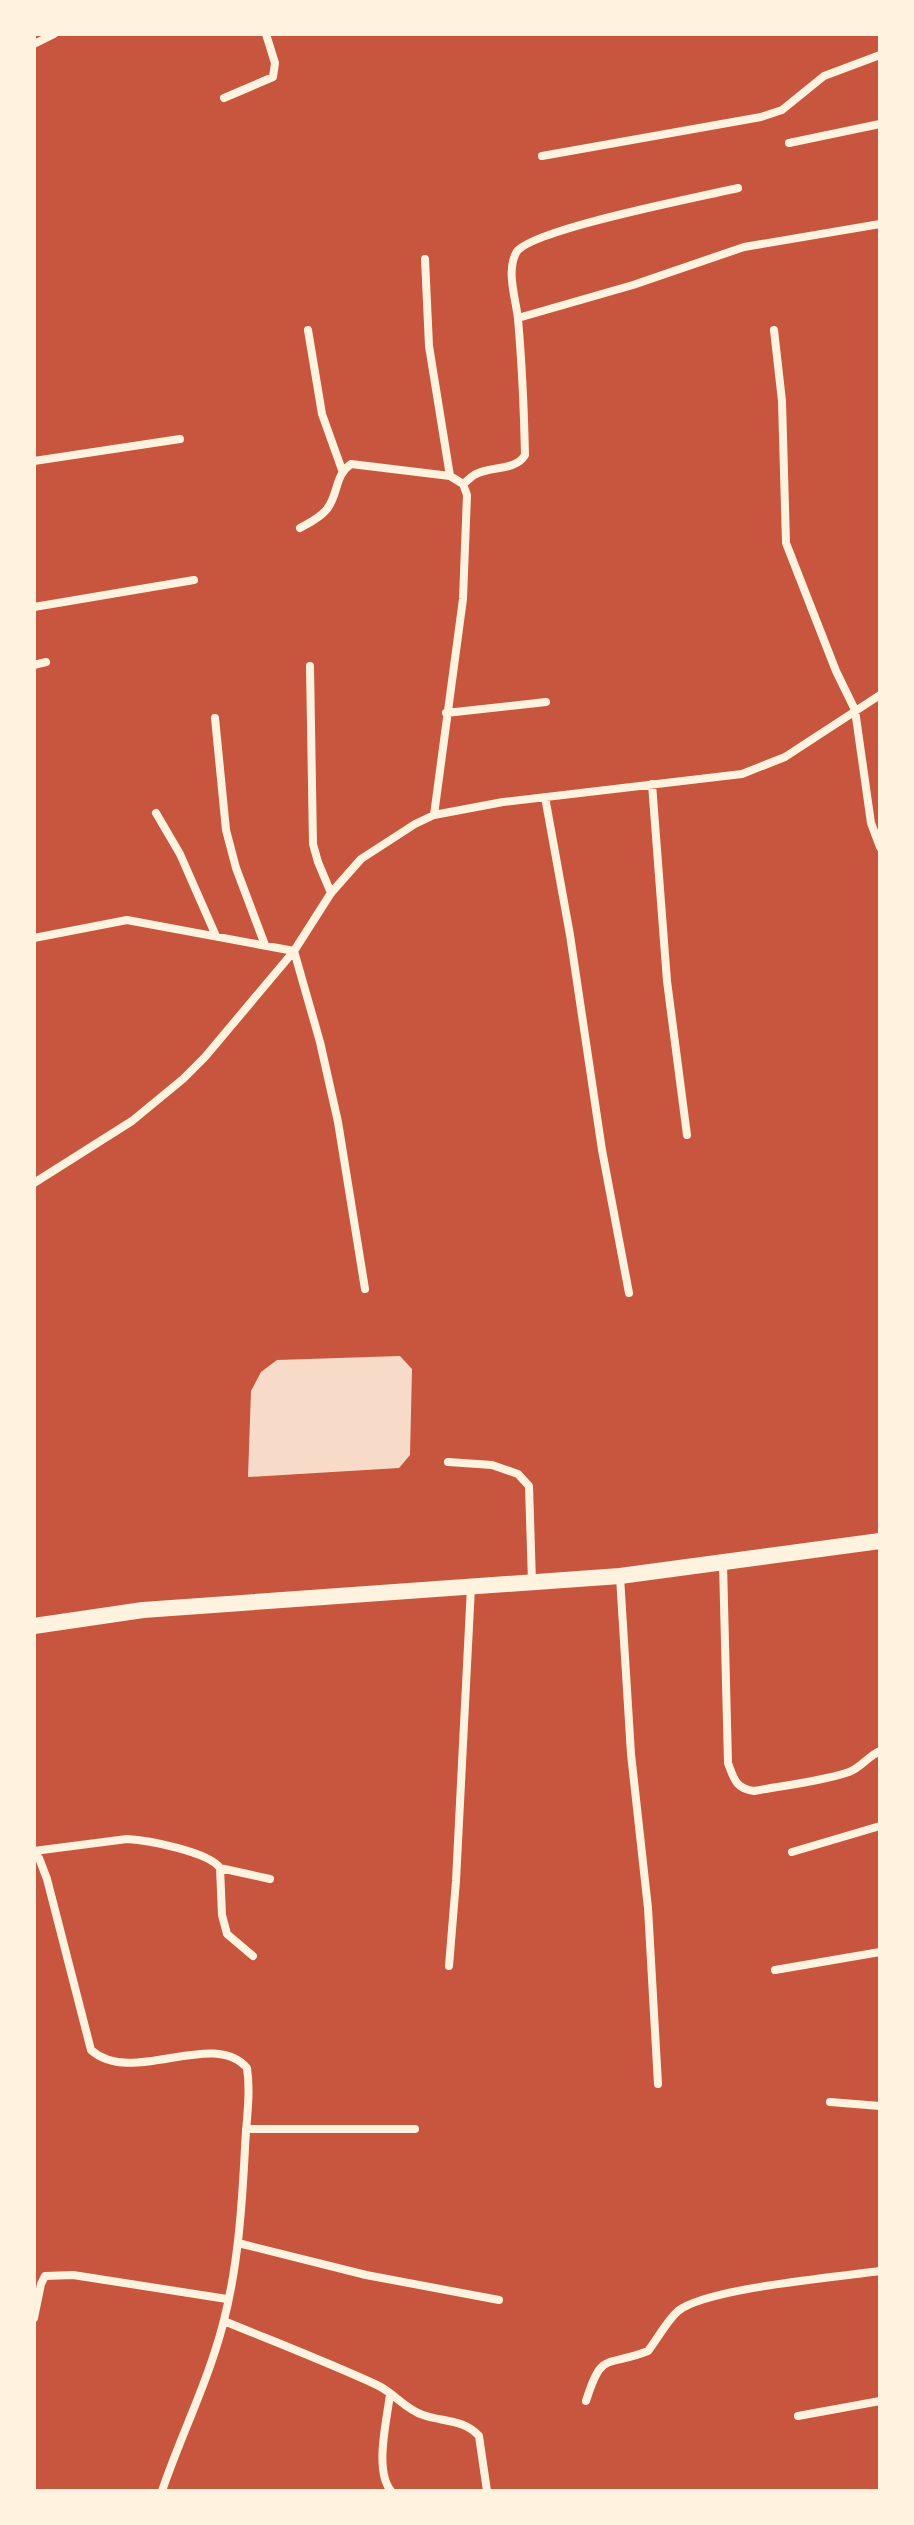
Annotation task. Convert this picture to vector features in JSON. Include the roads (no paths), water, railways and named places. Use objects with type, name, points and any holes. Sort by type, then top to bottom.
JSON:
[{"type":"main road","points":[[34,1626],[143,1610],[620,1576],[880,1541]]},
{"type":"street","points":[[34,44],[54,34]]},
{"type":"street","points":[[224,98],[273,77],[275,63],[266,34]]},
{"type":"street","points":[[542,156],[761,117],[782,110],[824,76],[880,55]]},
{"type":"street","points":[[789,143],[880,124]]},
{"type":"street","points":[[463,484],[479,473],[514,465],[525,455],[512,264],[519,247],[616,216],[738,188]]},
{"type":"street","points":[[518,318],[644,281],[744,247],[880,224]]},
{"type":"street","points":[[425,259],[429,346],[450,476]]},
{"type":"street","points":[[308,330],[322,414],[342,470]]},
{"type":"street","points":[[774,330],[782,401],[786,543],[836,671],[855,710],[871,823],[880,847]]},
{"type":"street","points":[[34,461],[180,439]]},
{"type":"street","points":[[300,528],[327,510],[342,470],[351,464],[450,476],[463,484],[467,495],[463,599],[434,815]]},
{"type":"street","points":[[34,607],[194,580]]},
{"type":"street","points":[[34,665],[46,662]]},
{"type":"street","points":[[310,666],[313,844],[331,893]]},
{"type":"street","points":[[34,1183],[132,1121],[183,1079],[294,951],[331,893],[361,859],[387,840],[434,815],[503,802],[742,774],[763,768],[880,695]]},
{"type":"street","points":[[446,713],[546,702]]},
{"type":"street","points":[[215,718],[226,830],[236,868],[265,945]]},
{"type":"street","points":[[652,784],[667,981],[687,1135]]},
{"type":"street","points":[[545,797],[570,935],[602,1150],[629,1293]]},
{"type":"street","points":[[156,813],[180,854],[216,936]]},
{"type":"street","points":[[34,938],[127,920],[294,951]]},
{"type":"street","points":[[294,951],[320,1042],[338,1122],[365,1289]]},
{"type":"street","points":[[448,1462],[492,1465],[518,1474],[529,1486],[532,1582]]},
{"type":"street","points":[[723,1563],[728,1763],[736,1785],[754,1791],[852,1772],[880,1751]]},
{"type":"street","points":[[620,1576],[631,1754],[648,1908],[658,2084]]},
{"type":"street","points":[[449,1966],[466,1720],[471,1587]]},
{"type":"street","points":[[792,1852],[880,1826]]},
{"type":"street","points":[[34,1852],[112,1840],[140,1840],[210,1858],[220,1868],[270,1879]]},
{"type":"street","points":[[34,1852],[47,1879],[91,2050],[109,2061],[127,2063],[214,2054],[239,2059],[247,2068],[238,2243],[224,2321],[196,2407],[179,2441],[162,2491]]},
{"type":"street","points":[[220,1868],[222,1915],[227,1934],[253,1956]]},
{"type":"street","points":[[775,1970],[880,1952]]},
{"type":"street","points":[[830,2102],[880,2106]]},
{"type":"street","points":[[246,2129],[415,2129]]},
{"type":"street","points":[[238,2243],[366,2275],[499,2300]]},
{"type":"street","points":[[586,2401],[600,2367],[608,2361],[648,2351],[680,2309],[696,2302],[755,2289],[880,2271]]},
{"type":"street","points":[[34,2318],[41,2284],[45,2276],[52,2275],[73,2275],[227,2299]]},
{"type":"street","points":[[224,2321],[381,2387],[406,2407],[423,2415],[465,2424],[474,2429],[479,2436],[487,2491]]},
{"type":"street","points":[[390,2394],[382,2468],[384,2482],[391,2491]]},
{"type":"street","points":[[798,2416],[880,2401]]}]
